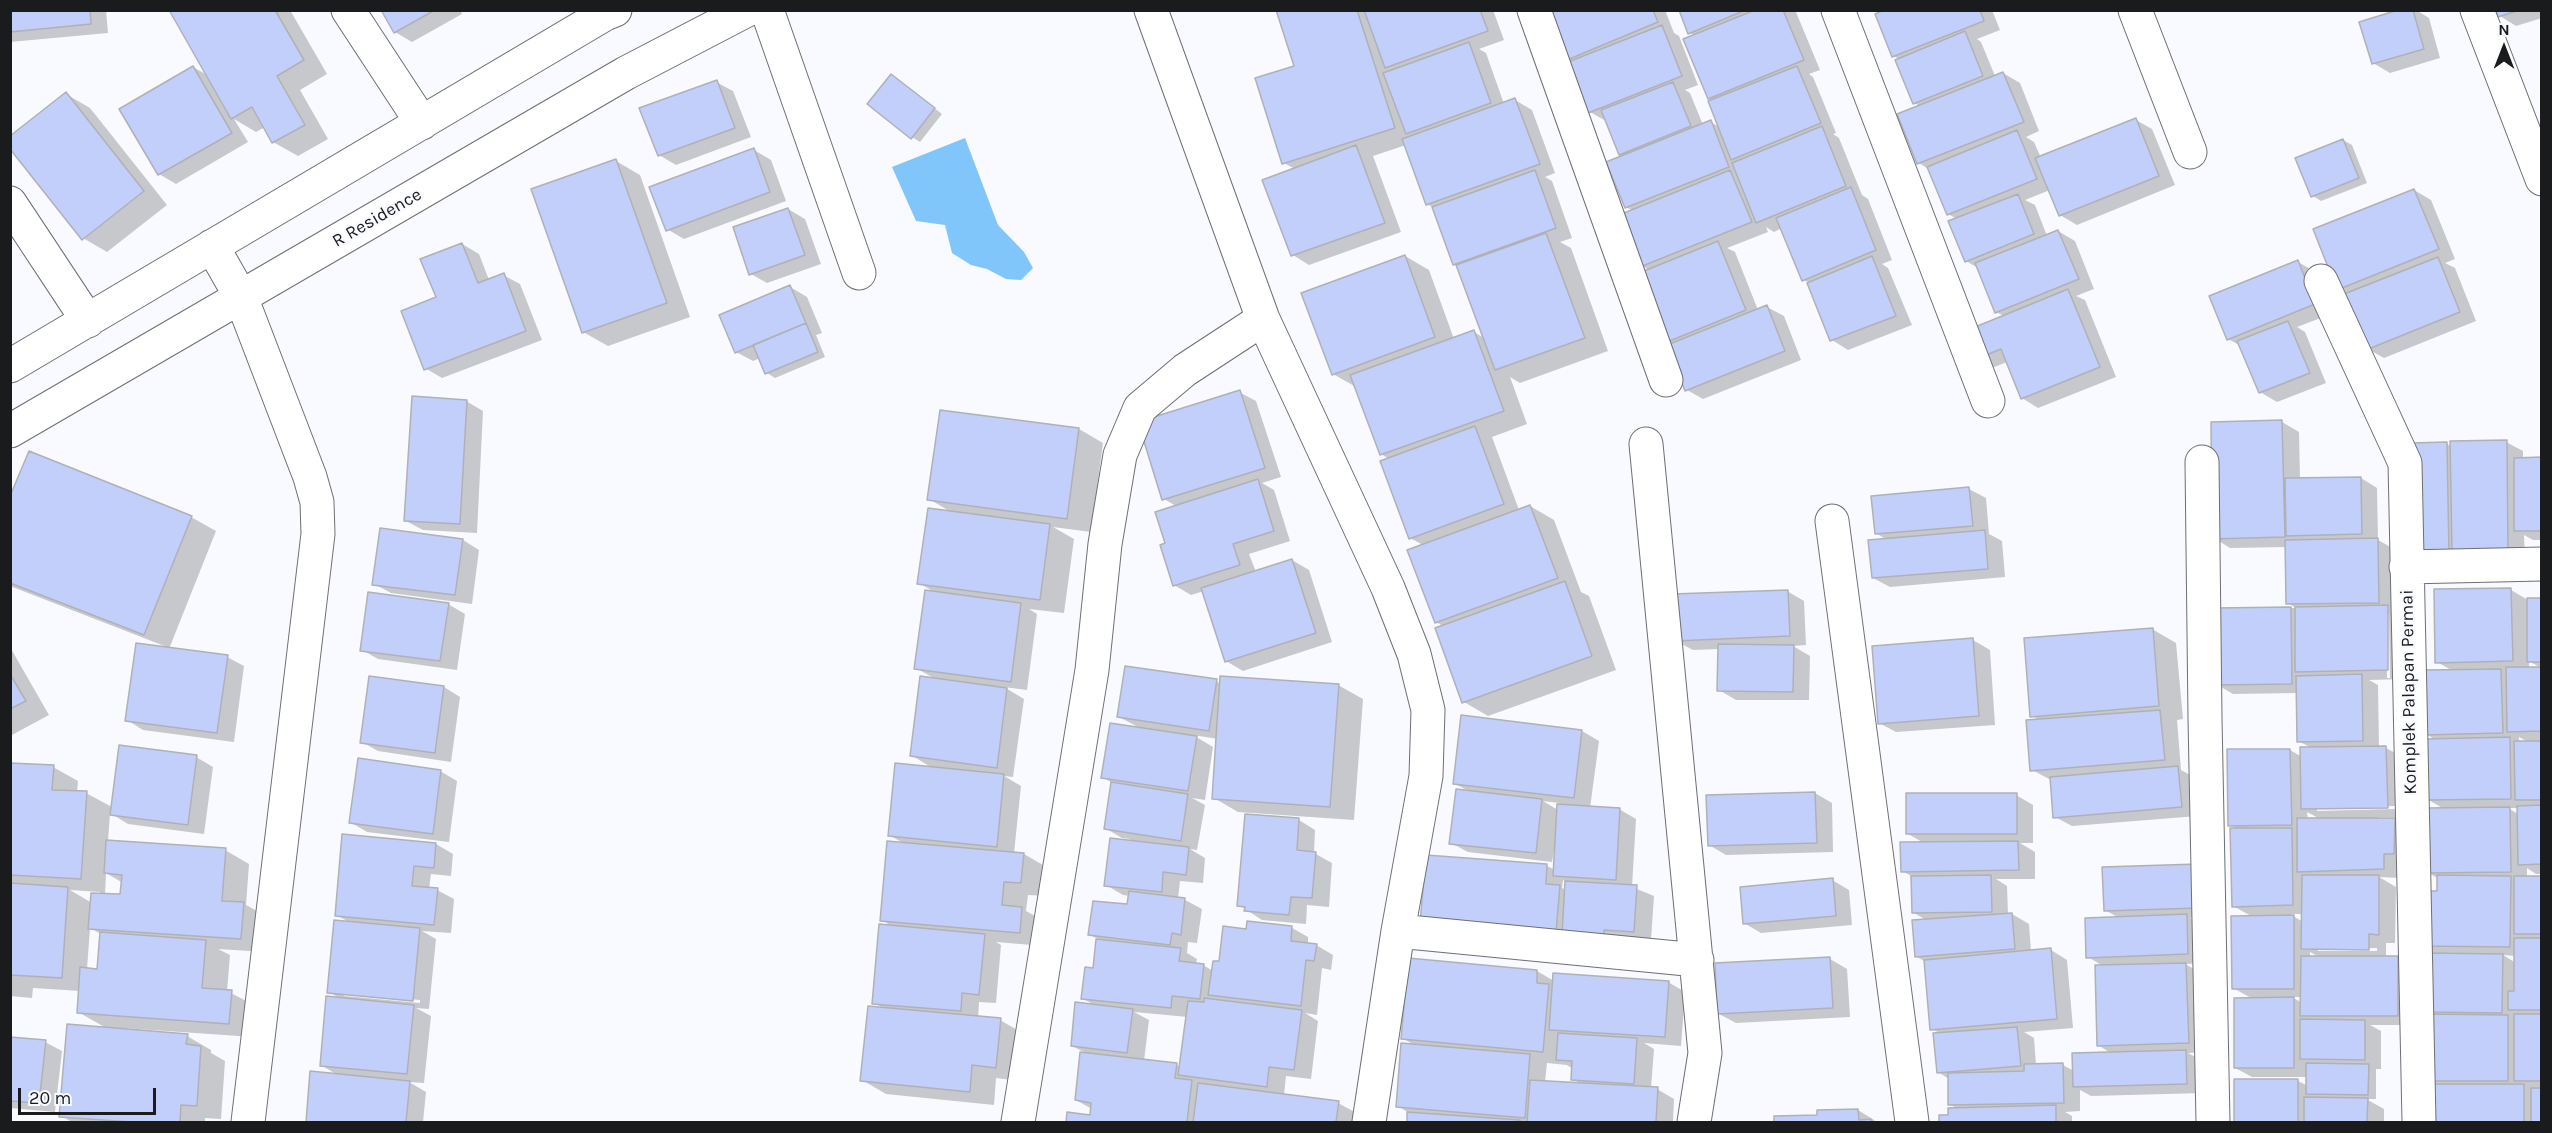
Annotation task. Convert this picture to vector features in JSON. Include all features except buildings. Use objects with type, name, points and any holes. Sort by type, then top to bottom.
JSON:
[{"type":"street","points":[[348,10],[422,123]]},
{"type":"street","points":[[10,366],[615,10]]},
{"type":"street","name":"R Residence","points":[[10,431],[626,73],[747,10]]},
{"type":"street","points":[[767,10],[859,273]]},
{"type":"street","points":[[1151,10],[1263,319],[1388,588],[1414,654],[1428,710],[1426,776],[1398,931],[1369,1122]]},
{"type":"street","points":[[1534,10],[1666,380]]},
{"type":"street","points":[[1838,10],[1988,401]]},
{"type":"street","points":[[2135,10],[2190,152]]},
{"type":"street","points":[[2477,10],[2541,179]]},
{"type":"street","points":[[10,203],[87,321]]},
{"type":"street","points":[[212,246],[241,297],[310,477],[317,502],[318,534],[248,1122]]},
{"type":"street","name":"Komplek Palapan Permai","points":[[2320,281],[2404,463],[2419,1122]]},
{"type":"street","points":[[1018,1122],[1092,670],[1105,544],[1120,455],[1140,408],[1185,370],[1263,319]]},
{"type":"street","points":[[1646,444],[1705,1053],[1694,1122]]},
{"type":"street","points":[[2202,462],[2213,1122]]},
{"type":"street","points":[[1832,521],[1912,1122]]},
{"type":"street","points":[[2406,567],[2541,564]]},
{"type":"street","points":[[1398,931],[1697,960]]},
{"type":"water","points":[[965,138],[998,225],[1024,252],[1033,268],[1021,280],[1006,279],[987,269],[971,265],[952,253],[945,225],[916,221],[892,167]]}]
